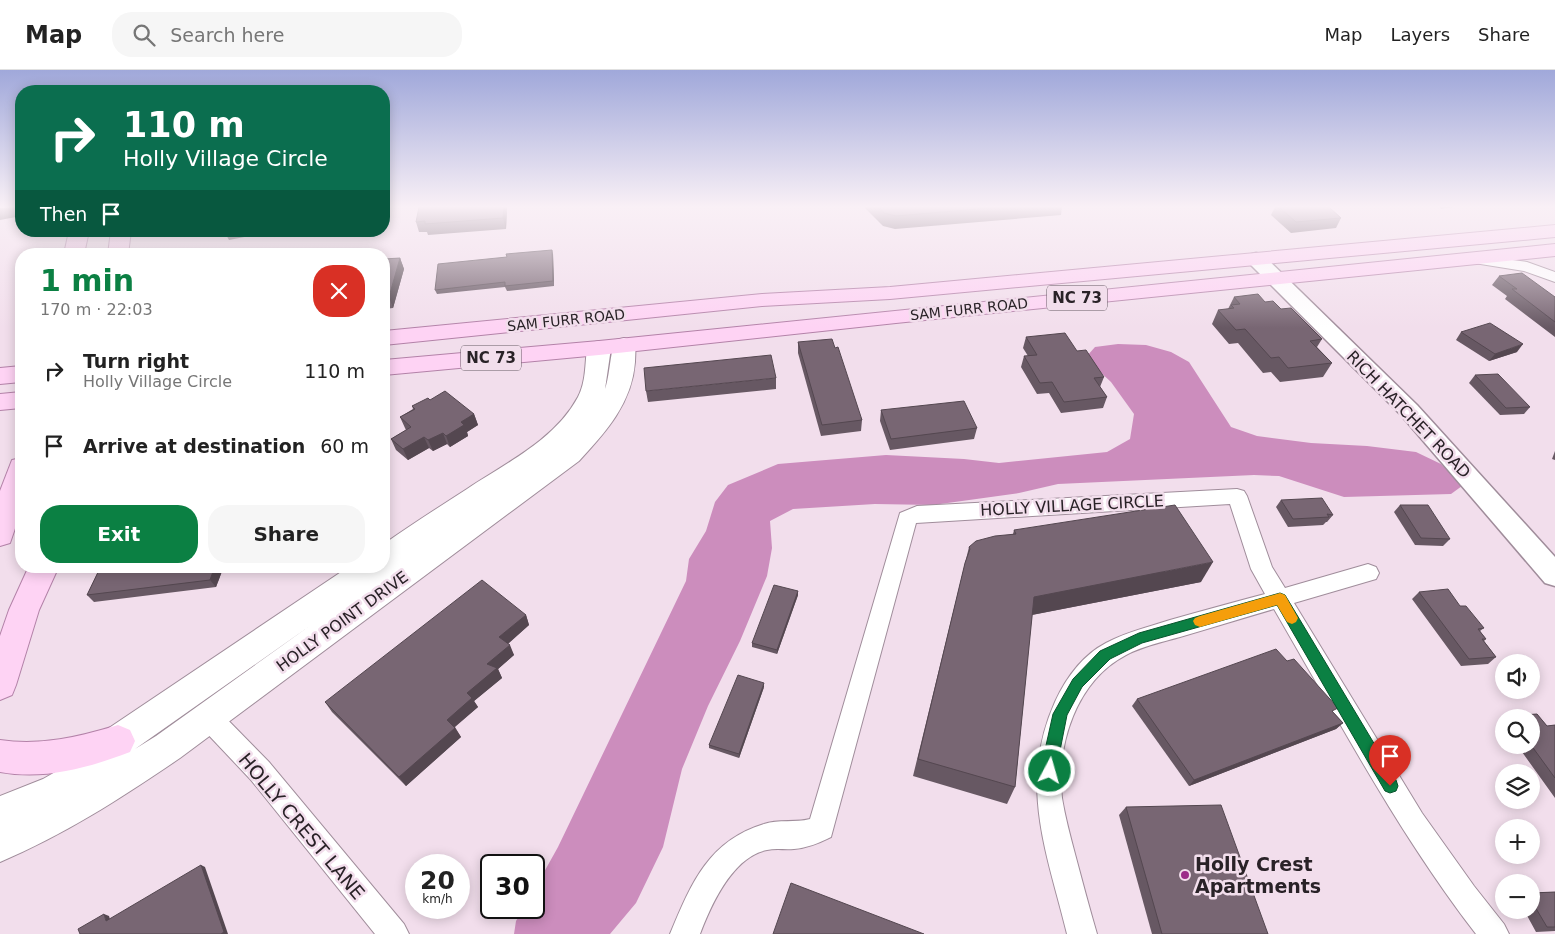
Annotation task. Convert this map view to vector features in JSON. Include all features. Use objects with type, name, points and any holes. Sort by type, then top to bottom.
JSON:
[{"type":"main road","name":"SAM FURR ROAD","points":[[390,337],[762,300],[890,293],[1381,247]]},
{"type":"main road","name":"SAM FURR ROAD","points":[[390,367],[611,347],[1555,250]]},
{"type":"main road","points":[[611,347],[638,334],[788,317],[841,307],[890,293]]},
{"type":"main road","points":[[390,362],[588,331],[616,315]]},
{"type":"main road","name":"HOLLY POINT DRIVE","points":[[390,555],[533,458],[563,434],[579,416],[591,395],[596,379],[611,347]]},
{"type":"main road","name":"HOLLY POINT DRIVE","points":[[0,843],[49,821],[100,792],[209,718],[570,454],[610,409],[623,371],[611,347]]},
{"type":"main road","points":[[0,376],[15,375]]},
{"type":"main road","points":[[0,402],[15,401]]},
{"type":"main road","points":[[0,535],[15,486]]},
{"type":"main road","points":[[390,560],[428,528]]},
{"type":"main road","points":[[0,685],[24,610],[41,573]]},
{"type":"main road","name":"HOLLY POINT DRIVE","points":[[0,814],[55,792],[84,775],[118,741],[363,573]]},
{"type":"main road","points":[[209,718],[207,709],[230,686],[316,622],[375,573]]},
{"type":"main road","points":[[0,756],[30,760],[54,757],[82,753],[118,741]]},
{"type":"street","name":"RICH HATCHET ROAD","points":[[1256,259],[1409,410],[1555,575]]},
{"type":"street","points":[[1472,259],[1527,267],[1555,278]]},
{"type":"street","name":"HOLLY VILLAGE CIRCLE","points":[[685,934],[700,896],[723,862],[748,843],[767,836],[806,834],[821,828],[907,518],[917,514],[1237,496],[1262,569],[1413,822],[1464,896],[1494,934]]},
{"type":"street","points":[[1082,934],[1054,824],[1049,796],[1050,771],[1056,730],[1060,714],[1077,683],[1105,655],[1139,639],[1368,573]]},
{"type":"street","name":"HOLLY CREST LANE","points":[[209,718],[260,771],[394,934]]},
{"type":"shaded area","points":[[1118,344],[1146,345],[1171,352],[1189,362],[1231,427],[1257,436],[1311,443],[1367,446],[1416,452],[1441,464],[1462,486],[1451,494],[1344,497],[1279,476],[1254,475],[1058,484],[1019,493],[933,505],[875,504],[793,509],[770,521],[772,548],[767,576],[740,641],[708,706],[682,769],[663,847],[636,903],[610,934],[514,934],[517,919],[545,919],[545,870],[686,581],[689,559],[706,531],[715,502],[728,485],[778,464],[886,455],[964,459],[999,463],[1107,452],[1130,439],[1134,414],[1111,382],[1087,356],[1095,347]]},
{"type":"building","points":[[552,250],[553,281],[505,286],[505,282],[435,290],[438,264],[507,257],[506,254]]},
{"type":"building","points":[[400,258],[390,293],[390,259]]},
{"type":"building","points":[[1522,273],[1555,297],[1555,322],[1512,289],[1517,289],[1499,276]]},
{"type":"building","points":[[1258,294],[1265,302],[1273,301],[1281,309],[1291,308],[1322,339],[1310,341],[1332,363],[1288,368],[1279,357],[1271,358],[1245,329],[1236,330],[1218,310],[1234,308],[1231,305],[1240,304],[1234,297]]},
{"type":"building","points":[[1490,323],[1523,344],[1495,354],[1461,332]]},
{"type":"building","points":[[1065,333],[1077,351],[1086,350],[1104,377],[1094,378],[1107,397],[1064,402],[1052,382],[1040,383],[1024,356],[1037,355],[1026,337]]},
{"type":"building","points":[[832,339],[835,348],[838,347],[862,420],[822,425],[798,342]]},
{"type":"building","points":[[771,355],[776,378],[646,391],[644,368]]},
{"type":"building","points":[[1498,374],[1530,407],[1506,408],[1475,375]]},
{"type":"building","points":[[445,391],[474,414],[461,422],[464,425],[446,436],[443,433],[428,440],[424,437],[403,449],[391,439],[411,427],[400,417],[415,409],[412,406],[428,398],[430,400]]},
{"type":"building","points":[[964,401],[977,428],[891,439],[881,410]]},
{"type":"building","points":[[1322,498],[1333,515],[1327,514],[1329,517],[1293,519],[1281,500]]},
{"type":"building","points":[[1175,505],[1213,562],[1034,597],[1015,787],[918,759],[969,547],[976,541],[995,536],[1016,534],[1014,530]]},
{"type":"building","points":[[1400,505],[1428,505],[1450,539],[1421,538]]},
{"type":"building","points":[[98,573],[212,573],[210,580],[87,595]]},
{"type":"building","points":[[482,580],[526,615],[499,637],[510,645],[487,664],[497,668],[467,693],[472,698],[447,720],[455,728],[399,777],[325,702]]},
{"type":"building","points":[[774,585],[798,591],[777,650],[752,643]]},
{"type":"building","points":[[1448,589],[1460,606],[1466,606],[1484,628],[1478,629],[1486,639],[1482,639],[1495,657],[1469,659],[1419,592]]},
{"type":"building","points":[[1276,649],[1287,661],[1294,659],[1338,708],[1332,711],[1343,723],[1194,780],[1137,699]]},
{"type":"building","points":[[738,675],[764,683],[739,754],[709,745]]},
{"type":"building","points":[[1540,718],[1547,726],[1555,725],[1555,778],[1538,754],[1540,754]]},
{"type":"building","name":"Holly Crest Apartments","points":[[1221,805],[1268,934],[1162,934],[1126,807]]},
{"type":"building","points":[[201,865],[224,932],[221,934],[80,934],[78,929],[104,914],[106,921]]},
{"type":"building","points":[[791,883],[924,934],[773,934]]},
{"type":"building","points":[[1555,892],[1555,927],[1547,927],[1540,915],[1540,893]]},
{"type":"slow traffic","points":[[1200,621],[1280,598],[1292,618]]},
{"type":"place","name":"Holly Crest Apartments","points":[[1185,875]]},
{"type":"route","points":[[1050,771],[1052,750],[1060,714],[1077,683],[1105,655],[1139,639],[1280,598],[1390,786]]}]
